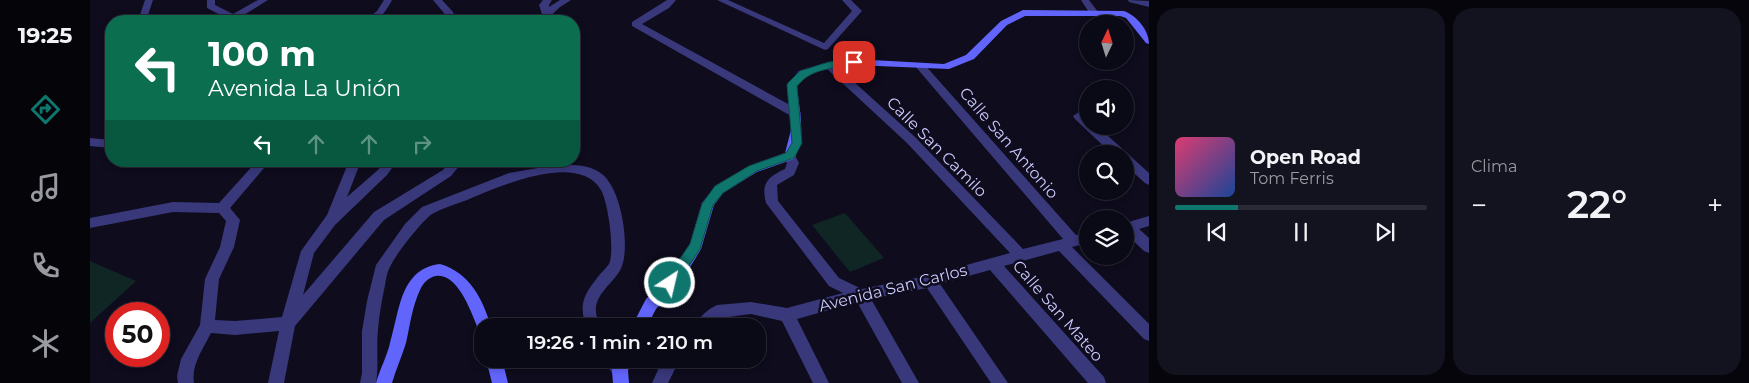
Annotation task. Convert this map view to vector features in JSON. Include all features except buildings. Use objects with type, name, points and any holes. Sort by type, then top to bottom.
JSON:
[{"type":"main road","points":[[643,318],[651,304],[678,274],[696,245],[708,204],[719,190],[753,169],[790,156],[797,143],[792,85],[803,73],[829,65],[854,62],[945,67],[970,57],[994,36],[1004,23],[1023,12],[1121,13],[1129,16],[1149,41]]},
{"type":"main road","points":[[384,383],[397,345],[411,292],[419,278],[426,273],[446,270],[464,285],[478,308],[481,318]]},
{"type":"main road","points":[[496,368],[500,383]]},
{"type":"street","points":[[144,15],[149,0]]},
{"type":"street","points":[[211,0],[210,6],[224,15]]},
{"type":"street","points":[[239,15],[264,0]]},
{"type":"street","points":[[378,15],[388,0]]},
{"type":"street","points":[[437,0],[449,15]]},
{"type":"street","points":[[548,0],[544,5],[547,14],[557,5],[567,0]]},
{"type":"street","points":[[672,0],[666,6],[635,24],[795,113]]},
{"type":"street","points":[[721,0],[825,47],[857,11],[846,0]]},
{"type":"street","points":[[1085,0],[1093,12]]},
{"type":"street","points":[[1132,0],[1149,4]]},
{"type":"street","name":"Calle San Camilo","points":[[829,65],[911,140],[1020,255]]},
{"type":"street","name":"Calle San Antonio","points":[[920,66],[1074,241],[1149,334]]},
{"type":"street","points":[[1099,135],[1110,145]]},
{"type":"street","points":[[90,142],[105,143]]},
{"type":"street","points":[[790,156],[793,168],[790,172],[771,182],[769,187],[772,203],[834,282],[861,295],[912,383]]},
{"type":"street","points":[[1134,166],[1149,180]]},
{"type":"street","points":[[222,208],[259,167]]},
{"type":"street","points":[[330,221],[352,167]]},
{"type":"street","points":[[276,383],[288,323],[308,251],[330,221],[387,167]]},
{"type":"street","points":[[207,326],[235,328],[288,323],[379,216],[447,173],[452,167]]},
{"type":"street","points":[[368,383],[370,373],[370,331],[374,301],[383,265],[410,228],[427,211],[513,176],[555,169],[580,169],[598,177],[608,190],[619,240],[619,252],[615,267],[601,283],[590,302],[588,311],[590,318]]},
{"type":"street","points":[[90,223],[173,207],[222,208],[233,220],[227,247],[212,279],[207,326],[189,359],[184,376],[186,383]]},
{"type":"street","points":[[1134,225],[1149,221]]},
{"type":"street","points":[[1134,233],[1149,247]]},
{"type":"street","name":"Avenida San Carlos","points":[[711,318],[718,312],[751,308],[787,315],[861,295],[930,281],[1074,241]]},
{"type":"street","name":"Calle San Mateo","points":[[992,263],[1098,383]]},
{"type":"street","points":[[930,281],[1000,383]]},
{"type":"street","points":[[787,315],[822,383]]},
{"type":"street","points":[[660,383],[666,368]]},
{"type":"green space","points":[[845,213],[884,258],[850,272],[812,225]]},
{"type":"green space","points":[[90,261],[136,281],[113,302],[105,302],[105,309],[90,323]]},
{"type":"route","points":[[670,283],[678,274],[696,245],[708,204],[719,190],[733,179],[753,169],[790,156],[797,143],[792,85],[803,73],[829,65],[854,62]]}]
